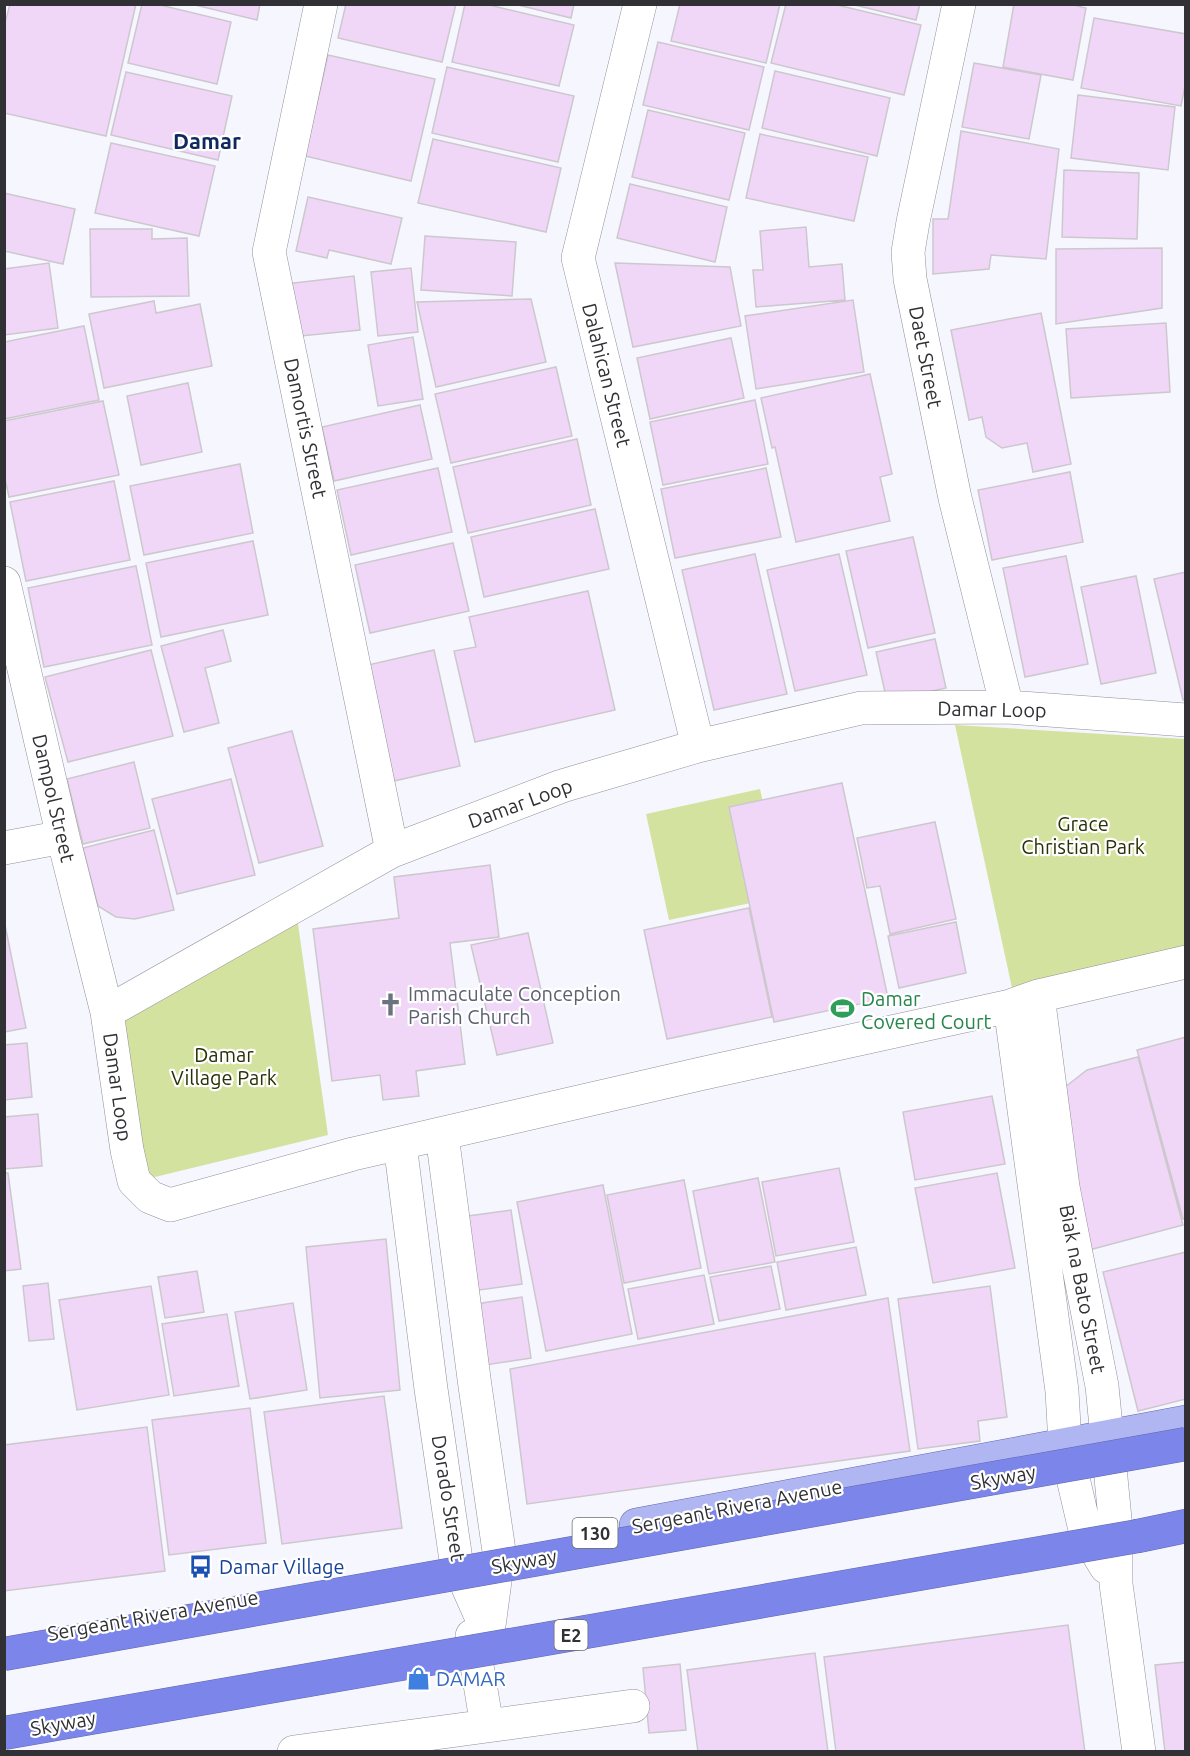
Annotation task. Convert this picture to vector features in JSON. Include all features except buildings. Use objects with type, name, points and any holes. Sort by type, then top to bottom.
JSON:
[{"type":"highway","name":"Skyway","points":[[4,1653],[1185,1444]]},
{"type":"highway","name":"Skyway","points":[[4,1733],[1185,1526]]},
{"type":"main road","name":"Sergeant Rivera Avenue","points":[[4,1641],[456,1560],[1185,1422]]},
{"type":"main road","points":[[4,1717],[1185,1517]]},
{"type":"street","name":"Damortis Street","points":[[321,4],[270,252],[392,851]]},
{"type":"street","name":"Dalahican Street","points":[[640,4],[578,258],[698,746]]},
{"type":"street","name":"Daet Street","points":[[959,4],[908,252],[910,279],[955,498],[1007,707]]},
{"type":"street","name":"Dampol Street","points":[[4,584],[63,837],[107,1012]]},
{"type":"street","name":"Damar Loop","points":[[1185,720],[1007,707],[861,708],[698,746],[562,786],[392,851],[107,1012],[127,1150],[134,1181],[150,1197],[170,1204],[353,1154],[1185,962]]},
{"type":"street","points":[[4,848],[63,837]]},
{"type":"street","name":"Biak na Bato Street","points":[[1024,1001],[1064,1187],[1102,1386],[1106,1437],[1101,1531]]},
{"type":"street","name":"Biak na Bato Street","points":[[1024,1001],[1062,1391],[1065,1444],[1101,1531],[1116,1584],[1139,1752]]},
{"type":"street","name":"Dorado Street","points":[[442,1135],[499,1551],[480,1635]]},
{"type":"street","name":"Dorado Street","points":[[400,1144],[431,1389],[456,1560],[480,1635]]},
{"type":"street","points":[[480,1635],[487,1726]]},
{"type":"street","points":[[294,1752],[633,1706]]},
{"type":"green space","name":"Grace Christian Park","points":[[955,725],[1185,739],[1185,947],[1012,988]]},
{"type":"green space","points":[[760,789],[784,896],[669,920],[646,814]]},
{"type":"green space","name":"Damar Village Park","points":[[297,917],[328,1135],[155,1177],[142,1175],[113,1022]]},
{"type":"place","name":"Immaculate Conception Parish Church","points":[[390,1004]]},
{"type":"place","name":"Damar Covered Court","points":[[843,1009]]},
{"type":"place","name":"Damar Village","points":[[201,1566]]},
{"type":"place","name":"DAMAR","points":[[418,1678]]},
{"type":"district","name":"Damar","points":[[207,140]]}]
